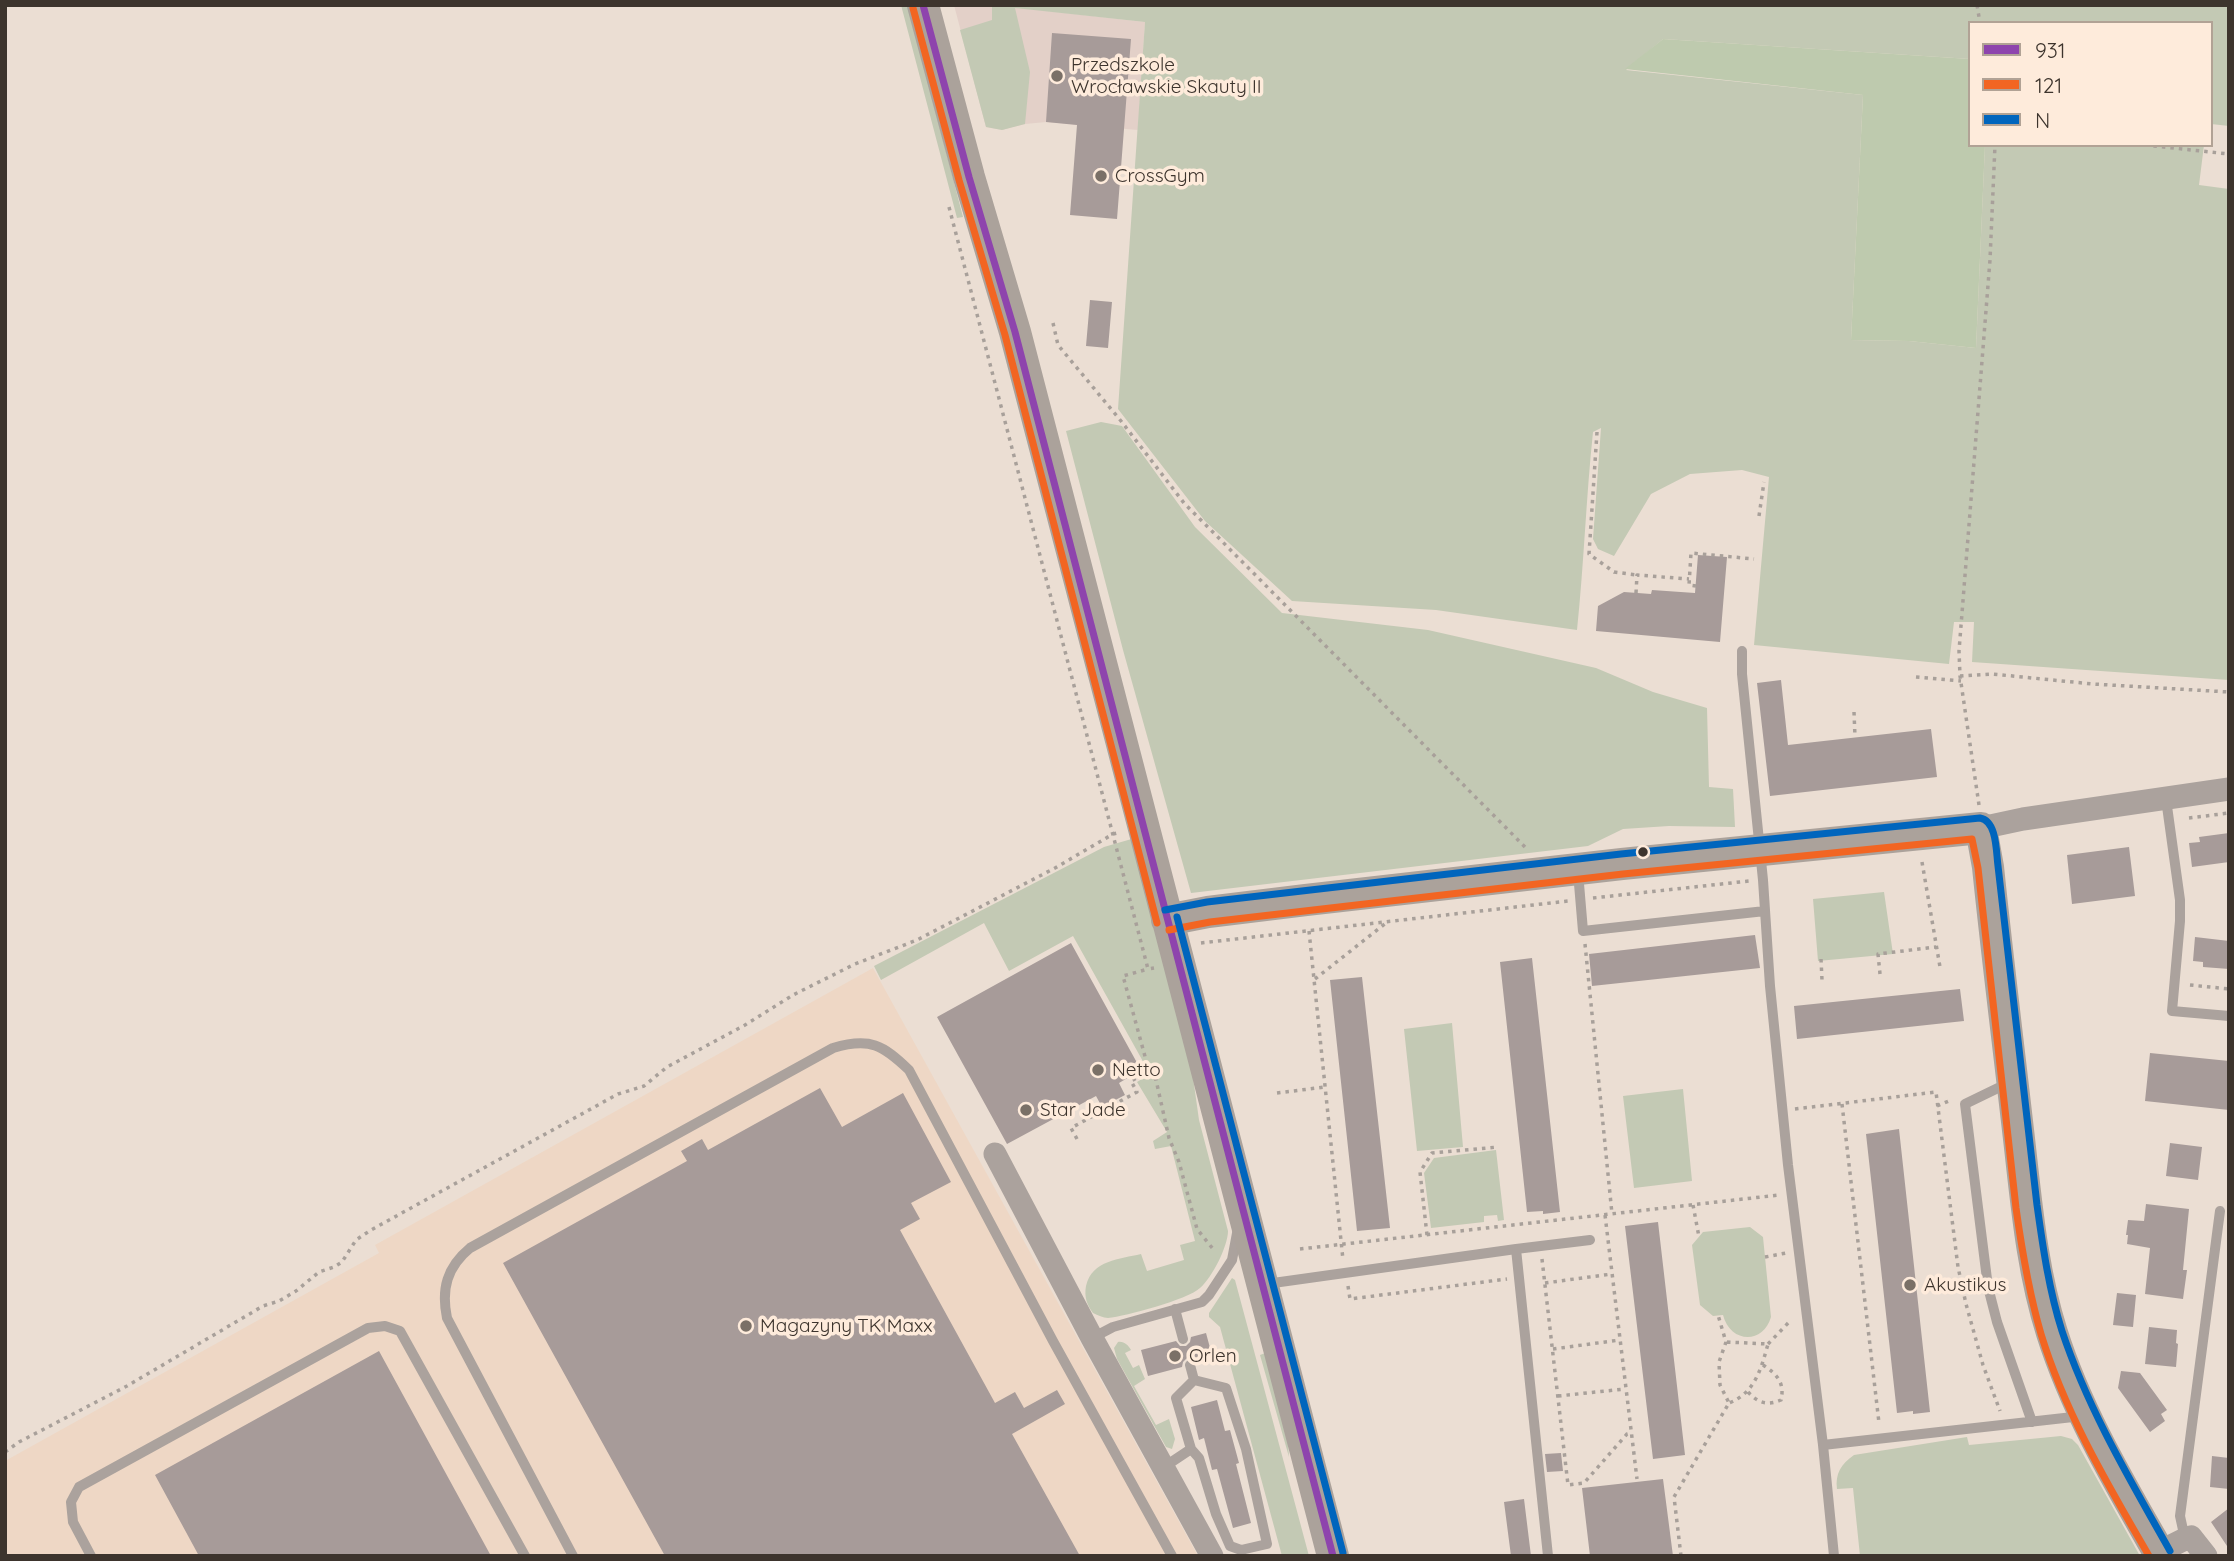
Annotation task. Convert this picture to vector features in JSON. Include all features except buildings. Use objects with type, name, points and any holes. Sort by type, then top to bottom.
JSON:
[{"type":"street","points":[[923,5],[969,177],[1015,332],[1333,1556]]},
{"type":"street","points":[[1167,920],[1208,912],[1538,874],[1579,884],[1762,865],[2024,819],[2168,810],[2229,789]]},
{"type":"street","points":[[1981,828],[2039,1282],[2052,1331],[2084,1416],[2168,1549],[2191,1537],[2206,1556]]},
{"type":"street","points":[[995,1154],[1092,1338],[1213,1556]]},
{"type":"lane","points":[[1742,651],[1742,674],[1762,865],[1770,986],[1834,1556]]},
{"type":"lane","points":[[2168,810],[2180,910],[2172,1011],[2229,1016]]},
{"type":"lane","points":[[1579,884],[1583,931],[1765,911]]},
{"type":"lane","points":[[573,1556],[447,1318],[443,1300],[449,1274],[457,1258],[470,1248],[833,1048],[860,1042],[889,1051],[909,1070],[1172,1556]]},
{"type":"lane","points":[[2013,1086],[1998,1088],[1965,1104],[1989,1287],[1997,1322],[2032,1422]]},
{"type":"lane","points":[[1092,1338],[1113,1326],[1202,1302],[1232,1260],[1242,1208]]},
{"type":"lane","points":[[2168,1549],[2180,1516],[2220,1210]]},
{"type":"lane","points":[[1262,1285],[1590,1240]]},
{"type":"lane","points":[[1516,1249],[1548,1556]]},
{"type":"lane","points":[[1175,1309],[1183,1339]]},
{"type":"lane","points":[[91,1556],[73,1522],[71,1502],[79,1487],[368,1328],[385,1326],[400,1331],[525,1556]]},
{"type":"lane","points":[[1190,1365],[1194,1380]]},
{"type":"lane","points":[[1194,1380],[1226,1388],[1246,1449],[1267,1544],[1241,1550],[1230,1546],[1216,1514],[1199,1458],[1191,1450],[1176,1398],[1194,1380]]},
{"type":"lane","points":[[1823,1446],[2084,1416]]},
{"type":"lane","points":[[1164,1467],[1191,1450]]},
{"type":"path","points":[[1981,828],[1960,679],[1959,651],[1990,260],[1995,147]]},
{"type":"path","points":[[2164,147],[2229,154]]},
{"type":"path","points":[[947,200],[1148,969]]},
{"type":"path","points":[[1053,323],[1058,345],[1184,503],[1534,856],[1538,874]]},
{"type":"path","points":[[1597,432],[1589,554],[1614,572],[1689,579]]},
{"type":"path","points":[[1759,516],[1764,482]]},
{"type":"path","points":[[1696,586],[1689,585],[1691,553],[1754,559]]},
{"type":"path","points":[[1636,593],[1637,575]]},
{"type":"path","points":[[1916,677],[1960,679],[1992,674],[2093,684],[2229,692]]},
{"type":"path","points":[[1854,712],[1855,737]]},
{"type":"path","points":[[2168,810],[2229,813]]},
{"type":"path","points":[[5,1452],[19,1442],[127,1386],[263,1306],[296,1291],[319,1272],[342,1262],[356,1240],[371,1230],[618,1094],[644,1086],[667,1067],[745,1025],[793,995],[855,964],[917,940],[1055,868],[1113,834],[1143,827]]},
{"type":"path","points":[[1922,862],[1940,967]]},
{"type":"path","points":[[1197,950],[1201,942],[1387,921],[1579,884],[1762,865]]},
{"type":"path","points":[[1314,979],[1387,921]]},
{"type":"path","points":[[1309,931],[1341,1244],[1350,1299],[1519,1277]]},
{"type":"path","points":[[1583,931],[1612,1214]]},
{"type":"path","points":[[1880,974],[1878,954],[1936,947]]},
{"type":"path","points":[[1821,959],[1822,981]]},
{"type":"path","points":[[1159,967],[1123,976],[1149,1071],[1156,1080],[1169,1139],[1179,1162],[1197,1229],[1213,1249]]},
{"type":"path","points":[[2174,984],[2229,989]]},
{"type":"path","points":[[1077,1139],[1071,1128],[1137,1092],[1130,1081],[1149,1071]]},
{"type":"path","points":[[1278,1093],[1325,1087]]},
{"type":"path","points":[[1783,1111],[1936,1092],[1958,1267],[1983,1365],[2005,1425]]},
{"type":"path","points":[[1842,1103],[1881,1439]]},
{"type":"path","points":[[1427,1235],[1420,1172],[1432,1153],[1498,1147]]},
{"type":"path","points":[[1300,1249],[1792,1193]]},
{"type":"path","points":[[1693,1205],[1699,1237]]},
{"type":"path","points":[[1605,1214],[1637,1479]]},
{"type":"path","points":[[1541,1246],[1567,1485],[1584,1483],[1627,1434],[1631,1433]]},
{"type":"path","points":[[1765,1257],[1798,1251]]},
{"type":"path","points":[[1545,1283],[1612,1274]]},
{"type":"path","points":[[1681,1556],[1674,1497],[1728,1403],[1741,1399],[1748,1392],[1759,1374],[1768,1344],[1787,1323],[1806,1313]]},
{"type":"path","points":[[1718,1315],[1727,1342],[1719,1362],[1720,1385],[1728,1403]]},
{"type":"path","points":[[1552,1349],[1620,1339]]},
{"type":"path","points":[[1727,1342],[1768,1344]]},
{"type":"path","points":[[1748,1392],[1762,1403],[1772,1404],[1781,1400],[1783,1391],[1780,1378],[1762,1364]]},
{"type":"path","points":[[1558,1396],[1625,1389]]},
{"type":"shaded area","name":"Przedszkole Wrocławskie Skauty II","points":[[954,5],[995,5],[1145,22],[1138,130],[1046,122],[1002,130],[986,127]]},
{"type":"shaded area","points":[[873,968],[1198,1556],[5,1556],[5,1461],[379,1253],[375,1245]]},
{"type":"green space","points":[[901,5],[908,5],[963,217],[957,218]]},
{"type":"green space","points":[[992,5],[2229,5],[2229,126],[2213,124],[2213,21],[1968,21],[1968,59],[1663,39],[1626,70],[1863,95],[1851,340],[1909,341],[1976,348],[1985,147],[2204,147],[2199,185],[2229,189],[2229,680],[1972,662],[1974,622],[1954,622],[1949,664],[1754,645],[1769,477],[1742,470],[1690,474],[1651,494],[1614,556],[1598,549],[1593,539],[1601,428],[1593,432],[1577,630],[1436,610],[1292,601],[1205,521],[1118,409],[1145,22],[1015,8],[1030,72],[1025,124],[1002,130],[986,127],[960,30],[992,20]]},
{"type":"green space","points":[[1663,39],[1968,59],[1968,147],[1985,147],[1976,348],[1909,341],[1851,340],[1863,95],[1625,69]]},
{"type":"green space","points":[[1101,422],[1122,426],[1195,527],[1282,613],[1428,630],[1596,668],[1653,692],[1707,708],[1709,787],[1733,789],[1735,827],[1669,826],[1623,829],[1588,846],[1191,893],[1123,650],[1066,431]]},
{"type":"green space","points":[[1135,838],[1189,1049],[1199,1120],[1228,1231],[1218,1261],[1200,1288],[1170,1302],[1108,1318],[1093,1313],[1086,1301],[1086,1286],[1094,1271],[1116,1259],[1141,1254],[1147,1271],[1184,1260],[1180,1245],[1195,1241],[1171,1146],[1155,1149],[1153,1141],[1167,1132],[1137,1082],[1150,1074],[1073,936],[1009,971],[984,923],[881,980],[874,966],[1104,847]]},
{"type":"green space","points":[[1884,892],[1893,954],[1818,961],[1813,899]]},
{"type":"green space","points":[[1452,1023],[1463,1147],[1417,1151],[1404,1029]]},
{"type":"green space","points":[[1683,1089],[1692,1181],[1634,1188],[1623,1096]]},
{"type":"green space","points":[[1496,1150],[1504,1220],[1498,1221],[1497,1215],[1484,1216],[1484,1222],[1431,1228],[1424,1173],[1434,1158]]},
{"type":"green space","points":[[1750,1227],[1763,1237],[1771,1317],[1761,1332],[1747,1337],[1732,1331],[1723,1315],[1713,1316],[1700,1305],[1692,1245],[1703,1232]]},
{"type":"green space","points":[[1232,1278],[1235,1280],[1309,1556],[1282,1556],[1220,1327],[1209,1317]]},
{"type":"green space","points":[[1118,1342],[1126,1344],[1131,1350],[1125,1353],[1133,1368],[1139,1365],[1145,1379],[1134,1386],[1156,1425],[1169,1419],[1175,1439],[1172,1449],[1166,1447],[1117,1359],[1114,1348]]},
{"type":"green space","points":[[1268,1352],[1286,1417],[1289,1457],[1260,1355]]},
{"type":"green space","points":[[2061,1436],[2072,1439],[2078,1445],[2140,1556],[1860,1556],[1853,1488],[1837,1489],[1840,1470],[1854,1455],[1967,1437],[1969,1445]]},
{"type":"transit line","name":"931","points":[[923,5],[969,177],[1015,332],[1333,1556]]},
{"type":"transit line","name":"121","points":[[913,8],[959,180],[1005,335],[1157,923]]},
{"type":"transit line","name":"N","points":[[1165,910],[1207,902],[1621,854],[1980,818],[1986,820],[1993,831],[1996,845],[2037,1205],[2053,1300],[2072,1360],[2097,1416],[2170,1551]]},
{"type":"transit line","name":"121","points":[[1169,930],[1210,922],[1623,874],[1972,839],[1978,868],[2016,1208],[2033,1303],[2062,1392],[2103,1475],[2149,1556]]},
{"type":"transit line","name":"N","points":[[1177,917],[1343,1553]]},
{"type":"place","name":"Przedszkole Wrocławskie Skauty II","points":[[1057,76]]},
{"type":"place","name":"CrossGym","points":[[1101,176]]},
{"type":"place","name":"Netto","points":[[1098,1070]]},
{"type":"place","name":"Star Jade","points":[[1026,1110]]},
{"type":"place","name":"Akustikus","points":[[1910,1285]]},
{"type":"place","name":"Magazyny TK Maxx","points":[[746,1326]]},
{"type":"place","name":"Orlen","points":[[1175,1356]]}]
